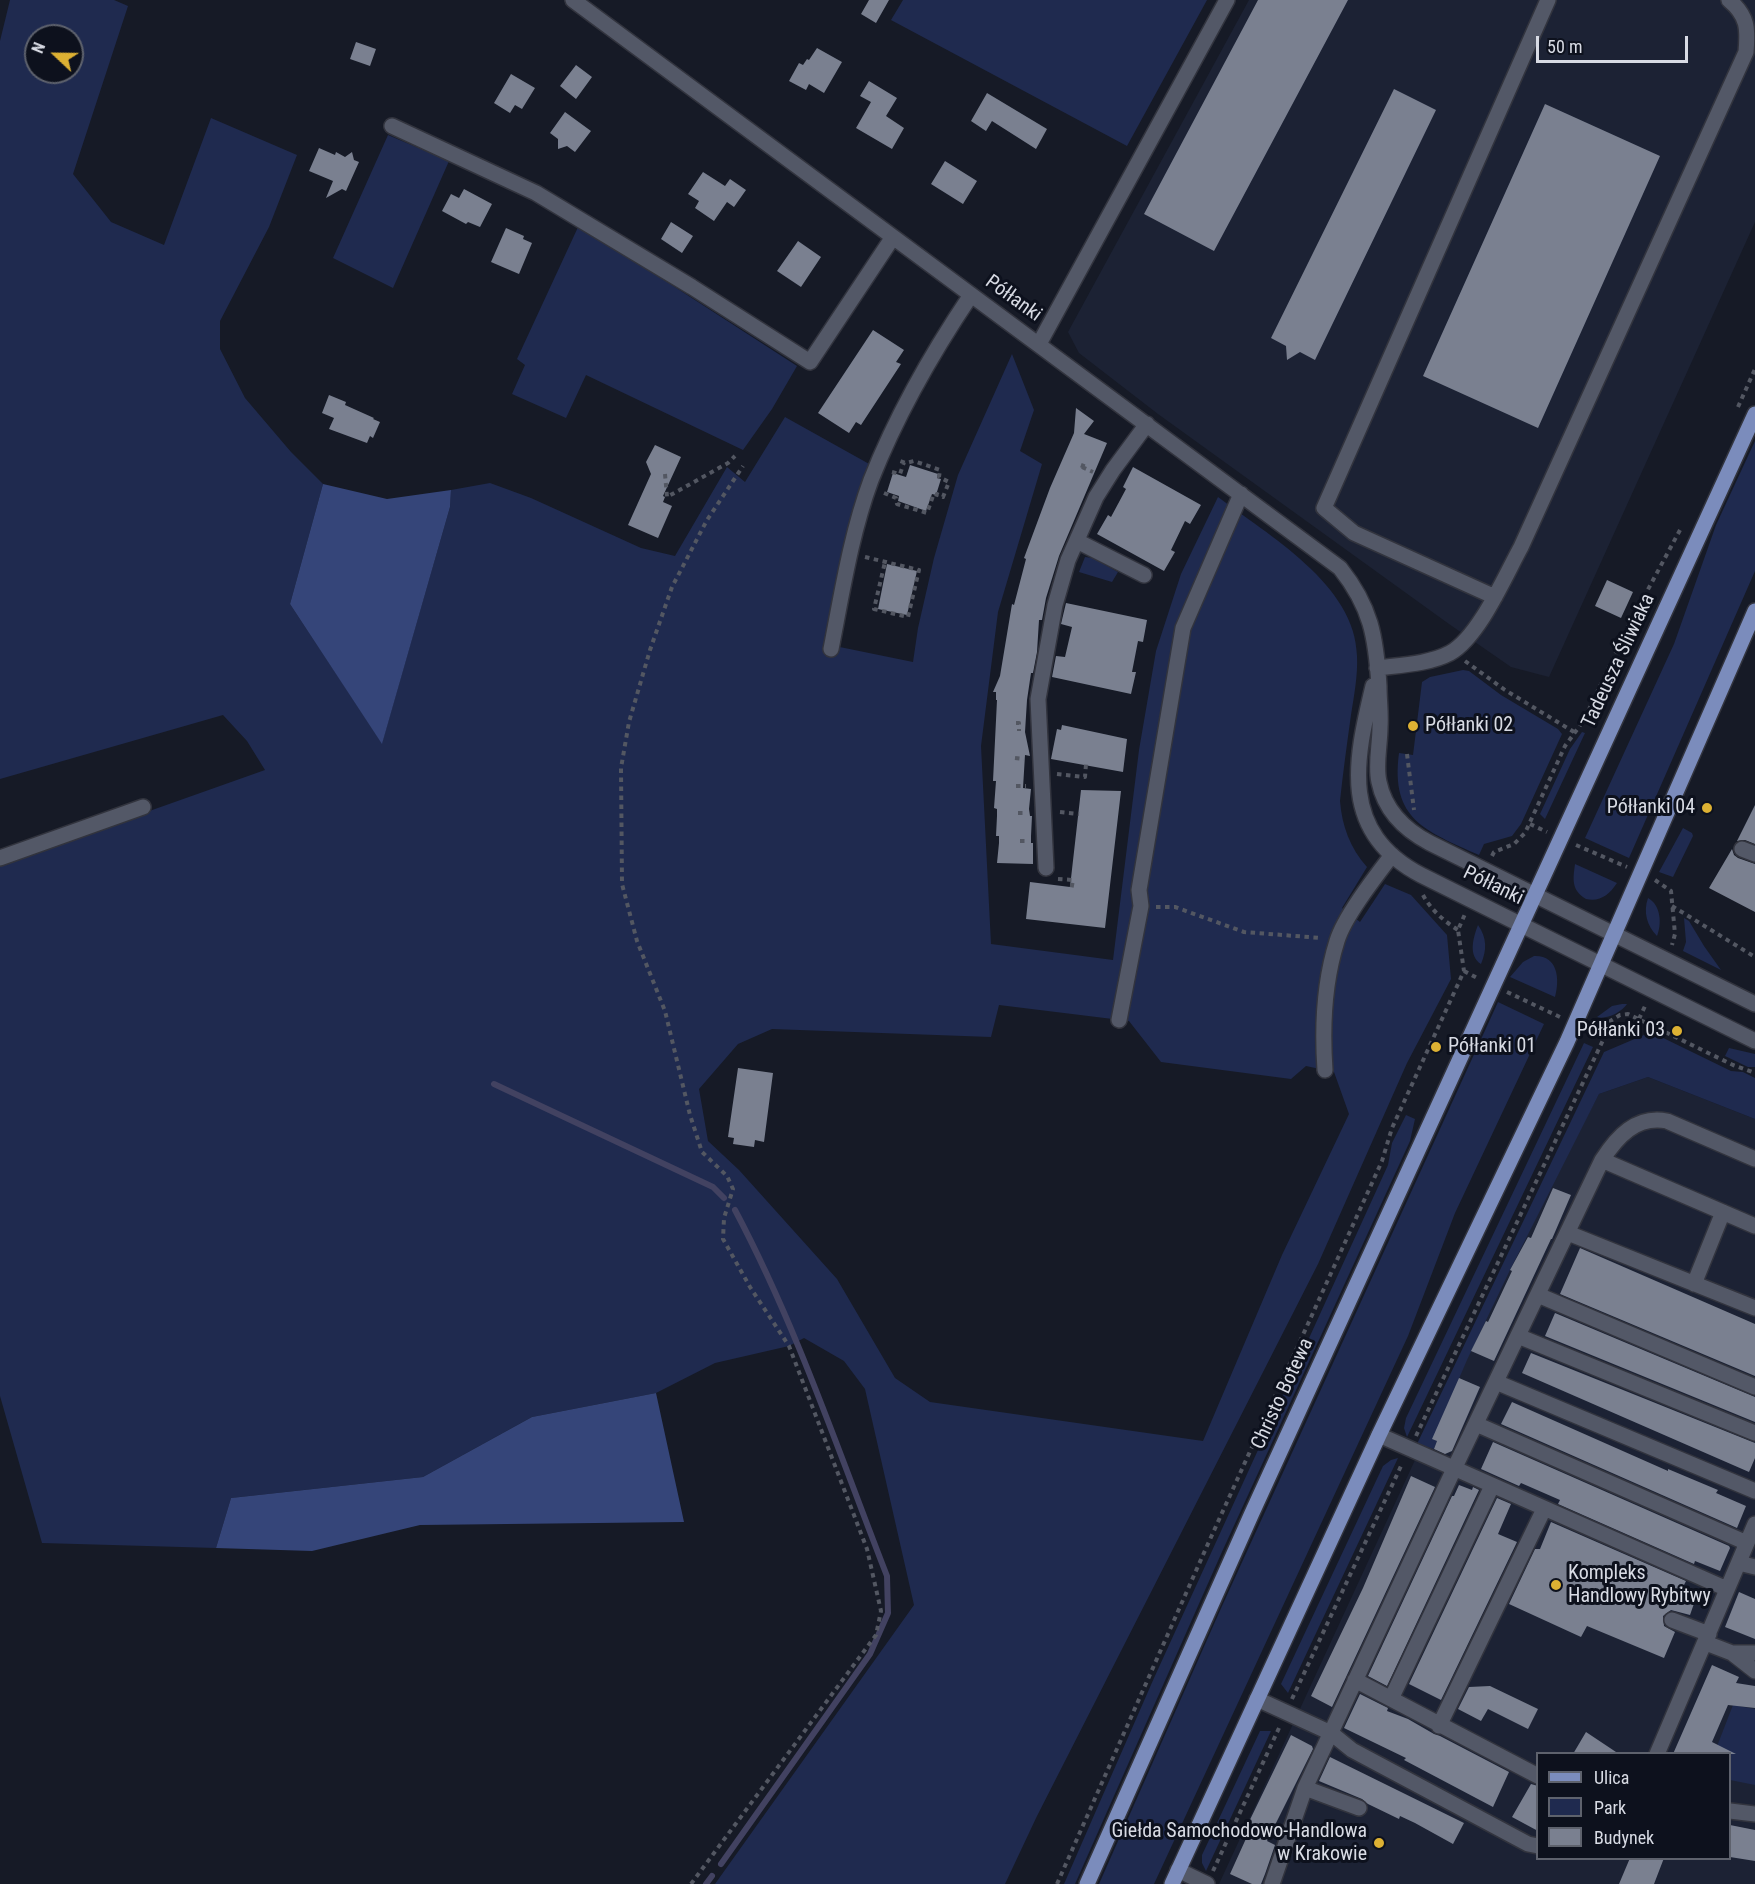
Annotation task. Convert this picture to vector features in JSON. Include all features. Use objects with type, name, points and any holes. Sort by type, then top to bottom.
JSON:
[{"type":"main road","name":"Tadeusza Śliwiaka","points":[[1522,924],[1755,414]]},
{"type":"main road","points":[[1175,1877],[1379,1435],[1601,966],[1755,612]]},
{"type":"main road","name":"Christo Botewa","points":[[1087,1884],[1257,1503],[1522,924]]},
{"type":"street","name":"Półłanki","points":[[573,0],[1327,557],[1350,581],[1366,610],[1376,648],[1381,724],[1378,777],[1383,796],[1406,828],[1755,1004]]},
{"type":"street","points":[[1039,344],[1227,0]]},
{"type":"street","points":[[1495,597],[1354,533],[1324,508],[1548,0]]},
{"type":"street","points":[[1377,668],[1429,660],[1452,652],[1463,643],[1495,597],[1521,547],[1746,52],[1748,32],[1744,19],[1739,8],[1729,0]]},
{"type":"street","points":[[392,126],[536,193],[810,362],[893,237]]},
{"type":"street","points":[[831,649],[850,554],[871,481],[897,420],[971,295]]},
{"type":"street","points":[[1052,873],[1038,699],[1055,605],[1068,560],[1096,497],[1113,470],[1148,424]]},
{"type":"street","points":[[1119,1020],[1141,906],[1139,890],[1183,628],[1242,494]]},
{"type":"street","points":[[1077,541],[1144,575]]},
{"type":"street","name":"Półłanki","points":[[1377,668],[1365,721],[1359,763],[1359,797],[1369,826],[1392,855],[1408,868],[1755,1041]]},
{"type":"street","points":[[0,858],[143,807]]},
{"type":"street","points":[[1325,1070],[1323,1032],[1325,1000],[1337,939],[1353,911],[1392,855]]},
{"type":"street","points":[[1272,1884],[1305,1788],[1602,1160],[1620,1135],[1630,1127],[1658,1119],[1755,1159]]},
{"type":"street","points":[[1602,1160],[1755,1226]]},
{"type":"street","points":[[1694,1284],[1722,1212]]},
{"type":"street","points":[[1568,1233],[1755,1308]]},
{"type":"street","points":[[1538,1295],[1755,1387]]},
{"type":"street","points":[[1518,1336],[1755,1433]]},
{"type":"street","points":[[1496,1382],[1755,1491]]},
{"type":"street","points":[[1476,1424],[1747,1543]]},
{"type":"street","points":[[1379,1435],[1727,1589]]},
{"type":"street","points":[[1391,1699],[1492,1486]]},
{"type":"street","points":[[1439,1726],[1544,1509]]},
{"type":"street","points":[[1658,1752],[1755,1524]]},
{"type":"street","points":[[1738,1563],[1755,1567]]},
{"type":"street","points":[[1672,1620],[1732,1653],[1755,1671]]},
{"type":"street","points":[[1732,1653],[1755,1653]]},
{"type":"street","points":[[1355,1680],[1536,1775]]},
{"type":"street","points":[[1257,1699],[1331,1733],[1352,1750],[1528,1844],[1536,1846]]},
{"type":"street","points":[[1305,1788],[1359,1808]]},
{"type":"street","points":[[1731,1810],[1755,1814]]},
{"type":"street","points":[[1175,1877],[1209,1880]]},
{"type":"path","points":[[1736,411],[1755,369]]},
{"type":"path","points":[[882,454],[904,462],[914,461],[940,470],[939,477],[949,482],[943,497],[937,494],[936,497],[933,496],[927,513],[897,504],[896,498],[884,494],[892,471],[900,474],[904,462]]},
{"type":"path","points":[[665,474],[667,497],[728,463],[735,456]]},
{"type":"path","points":[[1082,468],[1085,460]]},
{"type":"path","points":[[691,1884],[876,1635],[881,1611],[867,1549],[789,1346],[750,1287],[723,1239],[724,1218],[733,1189],[727,1176],[702,1152],[677,1069],[664,1011],[637,941],[622,884],[621,768],[629,722],[650,650],[672,587],[707,520],[742,466]]},
{"type":"path","points":[[1491,858],[1494,852],[1517,841],[1530,824],[1565,746],[1584,720],[1631,621],[1683,526]]},
{"type":"path","points":[[850,554],[885,562],[919,570],[908,617],[874,609],[885,562]]},
{"type":"path","points":[[1472,666],[1505,690],[1574,732]]},
{"type":"path","points":[[1016,723],[1019,723],[1019,731]]},
{"type":"path","points":[[1407,754],[1411,800],[1417,817]]},
{"type":"path","points":[[1048,773],[1085,777],[1086,764]]},
{"type":"path","points":[[1051,811],[1079,814]]},
{"type":"path","points":[[1530,824],[1542,830]]},
{"type":"path","points":[[1581,847],[1626,867]]},
{"type":"path","points":[[1052,873],[1072,880],[1071,891]]},
{"type":"path","points":[[1656,880],[1671,891],[1675,934],[1672,947]]},
{"type":"path","points":[[1428,903],[1446,923],[1458,930]]},
{"type":"path","points":[[1141,906],[1175,907],[1244,932],[1337,939]]},
{"type":"path","points":[[1672,906],[1755,957]]},
{"type":"path","points":[[1057,1884],[1192,1578],[1382,1161],[1392,1128],[1464,971],[1458,930],[1465,915]]},
{"type":"path","points":[[1464,971],[1476,977]]},
{"type":"path","points":[[1503,990],[1550,1013]]},
{"type":"path","points":[[1639,1019],[1644,1008]]},
{"type":"path","points":[[1413,1442],[1604,1038],[1604,1025],[1609,1020],[1628,1014],[1732,1065],[1755,1073]]},
{"type":"path","points":[[1590,1031],[1604,1038]]},
{"type":"path","points":[[1293,1698],[1405,1459]]},
{"type":"path","points":[[1209,1880],[1277,1732]]},
{"type":"shaded area","points":[[1249,0],[1755,0],[1755,222],[1549,677],[1511,667],[1449,624],[1158,414],[1079,353],[1068,332]]},
{"type":"shaded area","points":[[323,484],[387,499],[451,490],[450,507],[382,744],[290,604]]},
{"type":"shaded area","name":"Kompleks Handlowy Rybitwy","points":[[1648,1077],[1755,1119],[1755,1884],[1219,1884],[1495,1287],[1599,1094]]},
{"type":"shaded area","points":[[656,1393],[684,1522],[420,1525],[312,1551],[216,1548],[231,1498],[423,1477],[532,1417]]},
{"type":"green space","points":[[10,0],[114,0],[128,6],[73,174],[111,222],[164,245],[211,118],[297,155],[269,227],[220,321],[220,349],[245,398],[291,452],[323,484],[290,604],[382,743],[450,507],[451,490],[490,483],[531,498],[641,548],[675,556],[727,467],[745,482],[785,417],[871,465],[825,644],[913,662],[918,628],[934,558],[958,475],[1012,354],[1034,410],[1020,451],[1042,464],[998,612],[981,746],[991,944],[1113,960],[1139,750],[1156,651],[1181,574],[1218,497],[1284,545],[1326,585],[1342,607],[1353,630],[1357,656],[1356,685],[1340,801],[1348,836],[1367,867],[1342,908],[1360,922],[1385,884],[1411,895],[1447,935],[1451,979],[1407,1063],[1318,1264],[1037,1816],[1005,1884],[715,1884],[914,1605],[865,1389],[844,1361],[804,1338],[789,1346],[715,1363],[656,1393],[532,1417],[423,1477],[231,1498],[216,1548],[42,1543],[0,1396],[0,864],[265,770],[247,741],[223,715],[0,779],[0,41]],"holes":[[[999,1005],[1129,1021],[1161,1062],[1291,1079],[1306,1066],[1334,1072],[1349,1114],[1282,1255],[1203,1441],[930,1402],[895,1378],[837,1279],[739,1170],[708,1141],[699,1089],[738,1044],[772,1029],[991,1037]]]},
{"type":"green space","points":[[903,0],[1207,0],[1127,146],[891,20]]},
{"type":"green space","points":[[388,135],[449,161],[393,288],[333,258]]},
{"type":"green space","points":[[579,225],[797,366],[772,409],[743,450],[586,375],[566,418],[512,394],[525,365],[517,359]]},
{"type":"green space","points":[[1755,441],[1755,571],[1629,858],[1585,838],[1674,644],[1716,525]]},
{"type":"green space","points":[[1085,557],[1093,558],[1118,572],[1112,582],[1079,572]]},
{"type":"green space","points":[[1463,670],[1469,671],[1501,695],[1558,729],[1562,734],[1521,824],[1512,836],[1484,844],[1479,855],[1428,830],[1416,820],[1406,808],[1400,794],[1398,776],[1399,753],[1413,755],[1422,682],[1430,677]]},
{"type":"green space","points":[[1582,732],[1585,733],[1545,819],[1540,814],[1570,749]]},
{"type":"green space","points":[[1683,828],[1693,836],[1673,877],[1659,872]]},
{"type":"green space","points":[[1575,864],[1617,883],[1604,897],[1586,899],[1575,888]]},
{"type":"green space","points":[[1648,898],[1658,910],[1660,926],[1657,936],[1647,918]]},
{"type":"green space","points":[[1684,918],[1689,921],[1721,970],[1683,951],[1686,942]]},
{"type":"green space","points":[[1478,925],[1485,944],[1481,964],[1473,952],[1473,941]]},
{"type":"green space","points":[[1534,956],[1548,959],[1553,964],[1557,976],[1555,997],[1510,977],[1523,962]]},
{"type":"green space","points":[[1498,1002],[1544,1024],[1455,1213],[1408,1336],[1154,1884],[1099,1884],[1222,1606]]},
{"type":"green space","points":[[1627,1004],[1614,1015],[1597,1017],[1612,1006]]},
{"type":"green space","points":[[1651,1032],[1731,1071],[1743,1072],[1755,1078],[1755,1119],[1648,1077],[1599,1094],[1467,1360],[1433,1439],[1437,1441],[1434,1449],[1417,1444],[1604,1052]]},
{"type":"green space","points":[[1584,1043],[1593,1047],[1407,1437],[1404,1428],[1406,1418]]},
{"type":"green space","points":[[1729,1048],[1755,1054],[1755,1067],[1748,1067],[1725,1056]]},
{"type":"green space","points":[[1406,1115],[1415,1119],[1410,1141],[1221,1554],[1075,1884],[1064,1884],[1154,1678],[1388,1165],[1392,1143]]},
{"type":"green space","points":[[1398,1458],[1288,1693],[1281,1684],[1383,1466]]},
{"type":"green space","points":[[1733,1705],[1755,1709],[1755,1785],[1731,1780],[1731,1752],[1715,1752]]},
{"type":"green space","points":[[1260,1731],[1271,1731],[1206,1871],[1202,1863],[1202,1855]]},
{"type":"building","points":[[869,0],[889,0],[876,23],[861,14]]},
{"type":"building","points":[[1258,0],[1348,0],[1214,251],[1144,214]]},
{"type":"building","points":[[356,42],[376,49],[370,66],[350,59]]},
{"type":"building","points":[[817,48],[842,62],[824,93],[809,84],[806,90],[789,81],[799,63],[803,65],[807,59],[809,60]]},
{"type":"building","points":[[576,65],[592,77],[576,99],[560,86]]},
{"type":"building","points":[[511,74],[535,88],[522,109],[515,105],[510,113],[494,103]]},
{"type":"building","points":[[869,81],[897,98],[886,116],[904,128],[892,149],[856,128],[871,102],[860,96]]},
{"type":"building","points":[[1394,89],[1436,110],[1315,360],[1300,352],[1287,360],[1286,346],[1271,338]]},
{"type":"building","points":[[987,93],[1047,129],[1036,149],[992,121],[986,131],[971,121]]},
{"type":"building","points":[[1545,104],[1660,156],[1538,428],[1423,376]]},
{"type":"building","points":[[565,112],[591,131],[575,152],[567,146],[558,149],[558,139],[550,133]]},
{"type":"building","points":[[319,148],[345,157],[352,152],[354,160],[359,162],[346,191],[342,189],[326,198],[333,181],[309,171]]},
{"type":"building","points":[[945,161],[977,181],[963,204],[931,184]]},
{"type":"building","points":[[703,172],[725,186],[730,179],[746,190],[734,207],[727,202],[714,221],[695,208],[699,201],[688,194]]},
{"type":"building","points":[[464,189],[492,204],[480,227],[468,222],[466,224],[442,211],[451,194],[459,198]]},
{"type":"building","points":[[671,222],[693,236],[682,253],[661,239]]},
{"type":"building","points":[[506,228],[524,236],[523,239],[532,243],[519,274],[491,262]]},
{"type":"building","points":[[798,241],[821,257],[801,287],[777,271]]},
{"type":"building","points":[[873,330],[904,350],[896,362],[901,364],[861,425],[856,422],[849,433],[818,413]]},
{"type":"building","points":[[329,395],[380,422],[373,438],[370,436],[367,443],[329,429],[334,418],[322,413]]},
{"type":"building","points":[[1076,408],[1094,421],[1084,434],[1107,443],[1059,556],[1042,620],[1039,620],[1037,652],[1027,700],[1025,732],[1030,756],[1025,755],[1023,788],[1031,789],[1029,809],[1030,816],[1032,816],[1033,864],[997,863],[999,836],[996,836],[997,809],[994,808],[996,781],[993,781],[997,700],[996,692],[993,692],[1000,676],[1012,604],[1014,605],[1026,559],[1024,558],[1050,488],[1074,433]]},
{"type":"building","points":[[655,445],[681,457],[663,496],[665,497],[663,502],[672,506],[658,538],[628,525],[651,474],[646,462]]},
{"type":"building","points":[[910,465],[938,474],[937,478],[941,479],[936,495],[932,494],[926,511],[898,501],[899,496],[887,492],[893,473],[906,477]]},
{"type":"building","points":[[1133,467],[1201,505],[1190,524],[1185,521],[1171,550],[1175,552],[1164,571],[1097,534],[1108,515],[1111,517],[1126,489],[1123,487]]},
{"type":"building","points":[[887,564],[917,571],[907,615],[878,609]]},
{"type":"building","points":[[1607,580],[1633,592],[1621,618],[1595,606]]},
{"type":"building","points":[[1066,603],[1147,620],[1143,642],[1138,641],[1132,672],[1136,672],[1131,694],[1052,677],[1056,656],[1065,657],[1072,627],[1061,624]]},
{"type":"building","points":[[1062,725],[1127,739],[1123,772],[1051,759],[1057,729],[1061,730]]},
{"type":"building","points":[[1081,790],[1121,791],[1105,928],[1026,919],[1030,882],[1070,887]]},
{"type":"building","points":[[1755,805],[1755,844],[1745,840],[1737,841]]},
{"type":"building","points":[[1732,849],[1738,858],[1755,864],[1755,912],[1709,888]]},
{"type":"building","points":[[738,1068],[773,1073],[764,1142],[755,1140],[754,1147],[733,1144],[734,1138],[728,1137]]},
{"type":"building","points":[[1553,1188],[1571,1195],[1494,1361],[1471,1351],[1486,1321],[1488,1322],[1512,1271],[1510,1270],[1528,1237],[1531,1238]]},
{"type":"building","points":[[1580,1248],[1755,1324],[1755,1376],[1560,1294]]},
{"type":"building","points":[[1555,1313],[1755,1397],[1755,1422],[1545,1336]]},
{"type":"building","points":[[1531,1353],[1755,1443],[1755,1458],[1749,1472],[1522,1373]]},
{"type":"building","points":[[1459,1378],[1480,1387],[1452,1451],[1445,1454],[1434,1449],[1437,1441],[1432,1439]]},
{"type":"building","points":[[1512,1402],[1668,1471],[1668,1469],[1718,1490],[1716,1493],[1746,1506],[1737,1528],[1501,1424]]},
{"type":"building","points":[[1493,1442],[1729,1546],[1720,1571],[1695,1561],[1694,1564],[1558,1504],[1560,1500],[1521,1483],[1519,1486],[1481,1469]]},
{"type":"building","points":[[1411,1476],[1435,1487],[1332,1707],[1311,1696],[1363,1588]]},
{"type":"building","points":[[1459,1485],[1479,1490],[1387,1686],[1368,1676]]},
{"type":"building","points":[[1497,1498],[1511,1504],[1498,1534],[1517,1542],[1441,1700],[1409,1684]]},
{"type":"building","points":[[1551,1522],[1686,1581],[1682,1589],[1697,1595],[1690,1615],[1671,1610],[1663,1616],[1664,1626],[1675,1632],[1664,1658],[1587,1626],[1581,1637],[1509,1604],[1535,1549],[1540,1549]]},
{"type":"building","points":[[1739,1592],[1755,1599],[1755,1639],[1725,1627]]},
{"type":"building","points":[[1712,1665],[1739,1677],[1736,1683],[1755,1686],[1755,1708],[1728,1705],[1712,1742],[1736,1754],[1731,1754],[1731,1752],[1674,1752]]},
{"type":"building","points":[[1490,1686],[1538,1709],[1528,1729],[1488,1709],[1481,1721],[1458,1709],[1469,1687]]},
{"type":"building","points":[[1360,1694],[1388,1708],[1387,1711],[1408,1719],[1509,1772],[1493,1807],[1404,1760],[1406,1758],[1344,1728]]},
{"type":"building","points":[[1586,1732],[1616,1752],[1574,1752]]},
{"type":"building","points":[[1291,1735],[1312,1746],[1313,1749],[1267,1841],[1275,1845],[1261,1884],[1252,1884],[1230,1874],[1249,1832],[1245,1830]]},
{"type":"building","points":[[1330,1757],[1464,1823],[1453,1844],[1415,1823],[1400,1816],[1399,1819],[1362,1799],[1319,1781]]},
{"type":"building","points":[[1531,1784],[1536,1785],[1536,1830],[1512,1817]]},
{"type":"building","points":[[1731,1825],[1755,1830],[1755,1861],[1731,1857]]},
{"type":"building","points":[[1629,1860],[1663,1860],[1654,1884],[1619,1884]]},
{"type":"waterway","points":[[494,1084],[713,1187],[724,1198]]},
{"type":"waterway","points":[[721,1864],[870,1654],[888,1613],[887,1576],[798,1345],[735,1210]]},
{"type":"waterway","points":[[706,1884],[712,1876]]},
{"type":"place","name":"Półłanki 02","points":[[1413,726]]},
{"type":"place","name":"Półłanki 04","points":[[1707,808]]},
{"type":"place","name":"Półłanki 03","points":[[1677,1031]]},
{"type":"place","name":"Półłanki 01","points":[[1436,1047]]},
{"type":"place","name":"Kompleks Handlowy Rybitwy","points":[[1556,1585]]},
{"type":"place","name":"Giełda Samochodowo-Handlowa w Krakowie","points":[[1379,1843]]}]
